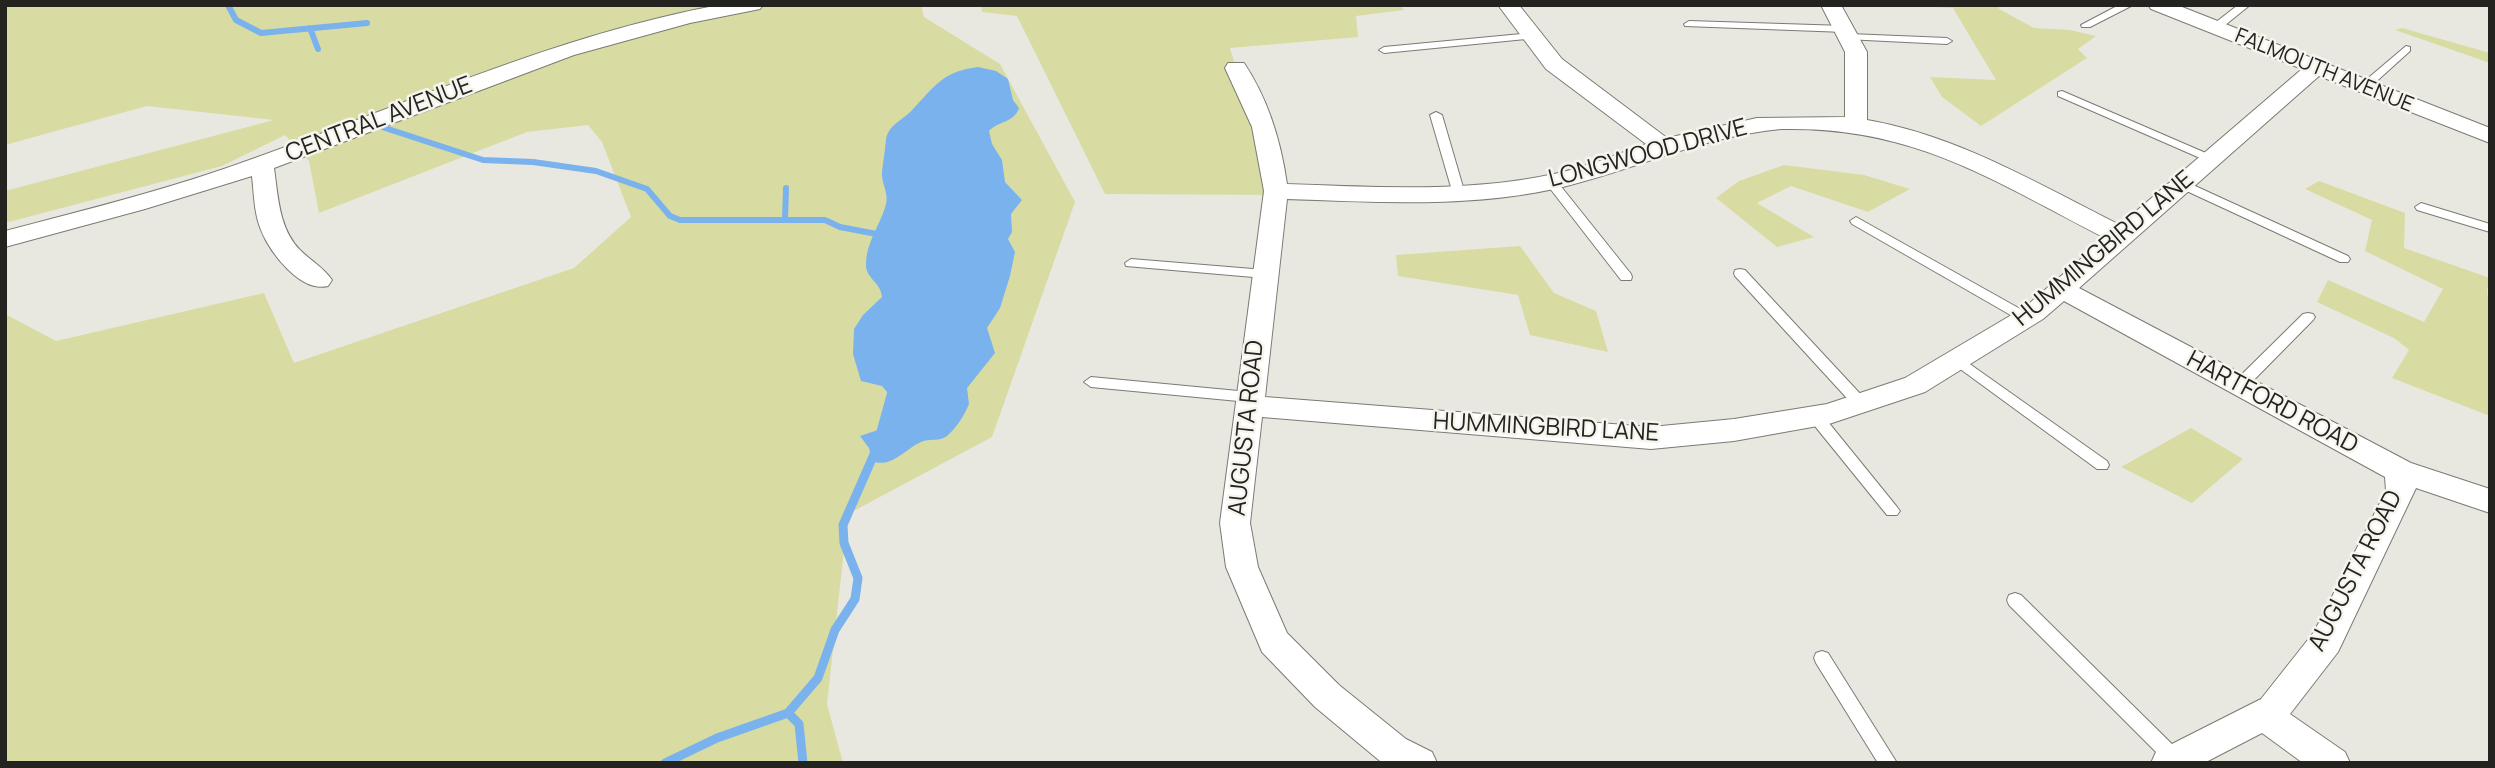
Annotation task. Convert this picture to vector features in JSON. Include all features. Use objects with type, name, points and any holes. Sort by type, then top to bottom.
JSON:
[{"type":"street","name":"CENTRAL AVENUE","points":[[5,239],[151,201],[262,164],[601,39],[754,5]]},
{"type":"street","points":[[1508,5],[1554,64],[1662,146]]},
{"type":"street","points":[[1831,5],[1856,52],[1856,125]]},
{"type":"street","name":"FALMOUTH AVENUE","points":[[2158,5],[2490,136]]},
{"type":"street","name":"AUGUSTA ROAD","points":[[1236,68],[1252,95],[1271,147],[1276,191],[1234,523],[1242,567],[1274,642],[1327,696],[1393,750],[1419,763]]},
{"type":"street","name":"HUMMINGBIRD LANE","points":[[1248,401],[1651,438],[1734,430],[1815,416],[1860,403],[1915,385],[2026,318],[2316,68]]},
{"type":"street","name":"LONGWOOD DRIVE","points":[[1276,191],[1459,194],[1502,191],[1604,169],[1662,146],[1747,125],[1796,121],[1856,125],[1911,138],[1968,160],[2122,236]]},
{"type":"street","points":[[262,164],[270,227],[289,258],[319,280]]},
{"type":"street","name":"HARTFORD ROAD","points":[[2061,289],[2400,471],[2490,501]]},
{"type":"street","name":"AUGUSTA ROAD","points":[[2173,761],[2273,710],[2326,642],[2401,491],[2400,471]]},
{"type":"street","points":[[2264,715],[2332,763]]},
{"type":"lane","points":[[2086,25],[2128,5]]},
{"type":"lane","points":[[2215,29],[2245,5]]},
{"type":"lane","points":[[1689,24],[1947,41]]},
{"type":"lane","points":[[1384,50],[1532,36]]},
{"type":"lane","points":[[2364,87],[2406,49]]},
{"type":"lane","points":[[2063,94],[2211,159]]},
{"type":"lane","points":[[1436,115],[1459,194]]},
{"type":"lane","points":[[1551,182],[1626,277]]},
{"type":"lane","points":[[2182,184],[2344,259]]},
{"type":"lane","points":[[2421,207],[2490,228]]},
{"type":"lane","points":[[1856,221],[2026,318]]},
{"type":"lane","points":[[1131,263],[1265,274]]},
{"type":"lane","points":[[1740,273],[1860,403]]},
{"type":"lane","points":[[2240,385],[2308,317]]},
{"type":"lane","points":[[1957,360],[2102,466]]},
{"type":"lane","points":[[1091,382],[1248,401]]},
{"type":"lane","points":[[1815,416],[1892,511]]},
{"type":"lane","points":[[2015,600],[2173,761]]},
{"type":"lane","points":[[1822,658],[1888,763]]},
{"type":"green space","points":[[5,5],[921,5],[924,17],[1000,64],[1075,202],[992,437],[848,514],[827,704],[843,763],[5,763],[5,314],[56,341],[264,293],[294,363],[574,268],[631,217],[602,142],[588,125],[527,132],[319,213],[309,161],[285,135],[222,166],[5,223],[5,191],[274,120],[147,106],[5,145]]},
{"type":"green space","points":[[981,5],[1400,5],[1404,10],[1356,16],[1358,37],[1230,48],[1274,195],[1105,194],[1017,16],[982,12]]},
{"type":"green space","points":[[1894,5],[1999,5],[1999,9],[2034,28],[2070,30],[2096,36],[2078,49],[2087,58],[1981,126],[1942,97],[1930,77],[1996,80],[1953,8]]},
{"type":"green space","points":[[2402,28],[2490,53],[2490,63],[2395,30]]},
{"type":"green space","points":[[1784,165],[1864,175],[1910,189],[1868,212],[1791,186],[1757,203],[1814,237],[1777,247],[1716,198],[1739,181]]},
{"type":"green space","points":[[2319,181],[2405,213],[2404,248],[2490,278],[2487,290],[2490,317],[2490,416],[2392,378],[2409,350],[2394,338],[2317,302],[2328,280],[2424,322],[2443,289],[2365,251],[2372,220],[2305,189]]},
{"type":"green space","points":[[1520,246],[1554,293],[1596,311],[1608,352],[1530,335],[1518,295],[1398,276],[1396,255]]},
{"type":"green space","points":[[2191,428],[2243,459],[2192,503],[2121,467]]},
{"type":"water","points":[[978,67],[996,71],[1008,79],[1013,100],[1019,108],[1013,117],[989,131],[992,144],[1002,160],[1005,182],[1022,200],[1011,214],[1012,232],[1008,239],[1015,252],[1010,276],[1000,308],[987,328],[995,353],[967,388],[969,404],[960,421],[947,436],[921,442],[892,460],[879,463],[872,461],[869,448],[860,436],[884,428],[893,399],[882,386],[861,381],[853,354],[854,329],[863,315],[882,297],[879,288],[868,274],[866,265],[868,249],[886,204],[882,172],[887,135],[893,126],[941,81],[956,72]]},
{"type":"waterway","points":[[228,5],[236,20],[261,33],[310,28]]},
{"type":"waterway","points":[[310,28],[367,23]]},
{"type":"waterway","points":[[310,28],[318,49]]},
{"type":"waterway","points":[[376,125],[483,160],[533,162],[596,171],[647,189],[670,216],[680,220],[785,220]]},
{"type":"waterway","points":[[785,220],[786,188]]},
{"type":"waterway","points":[[785,220],[825,220],[840,227],[882,235]]},
{"type":"waterway","points":[[879,439],[893,388]]},
{"type":"waterway","points":[[788,713],[818,678],[835,630],[855,599],[858,578],[844,543],[843,525],[875,452]]},
{"type":"waterway","points":[[665,763],[717,738],[788,713]]},
{"type":"waterway","points":[[788,713],[799,724],[803,763]]}]
